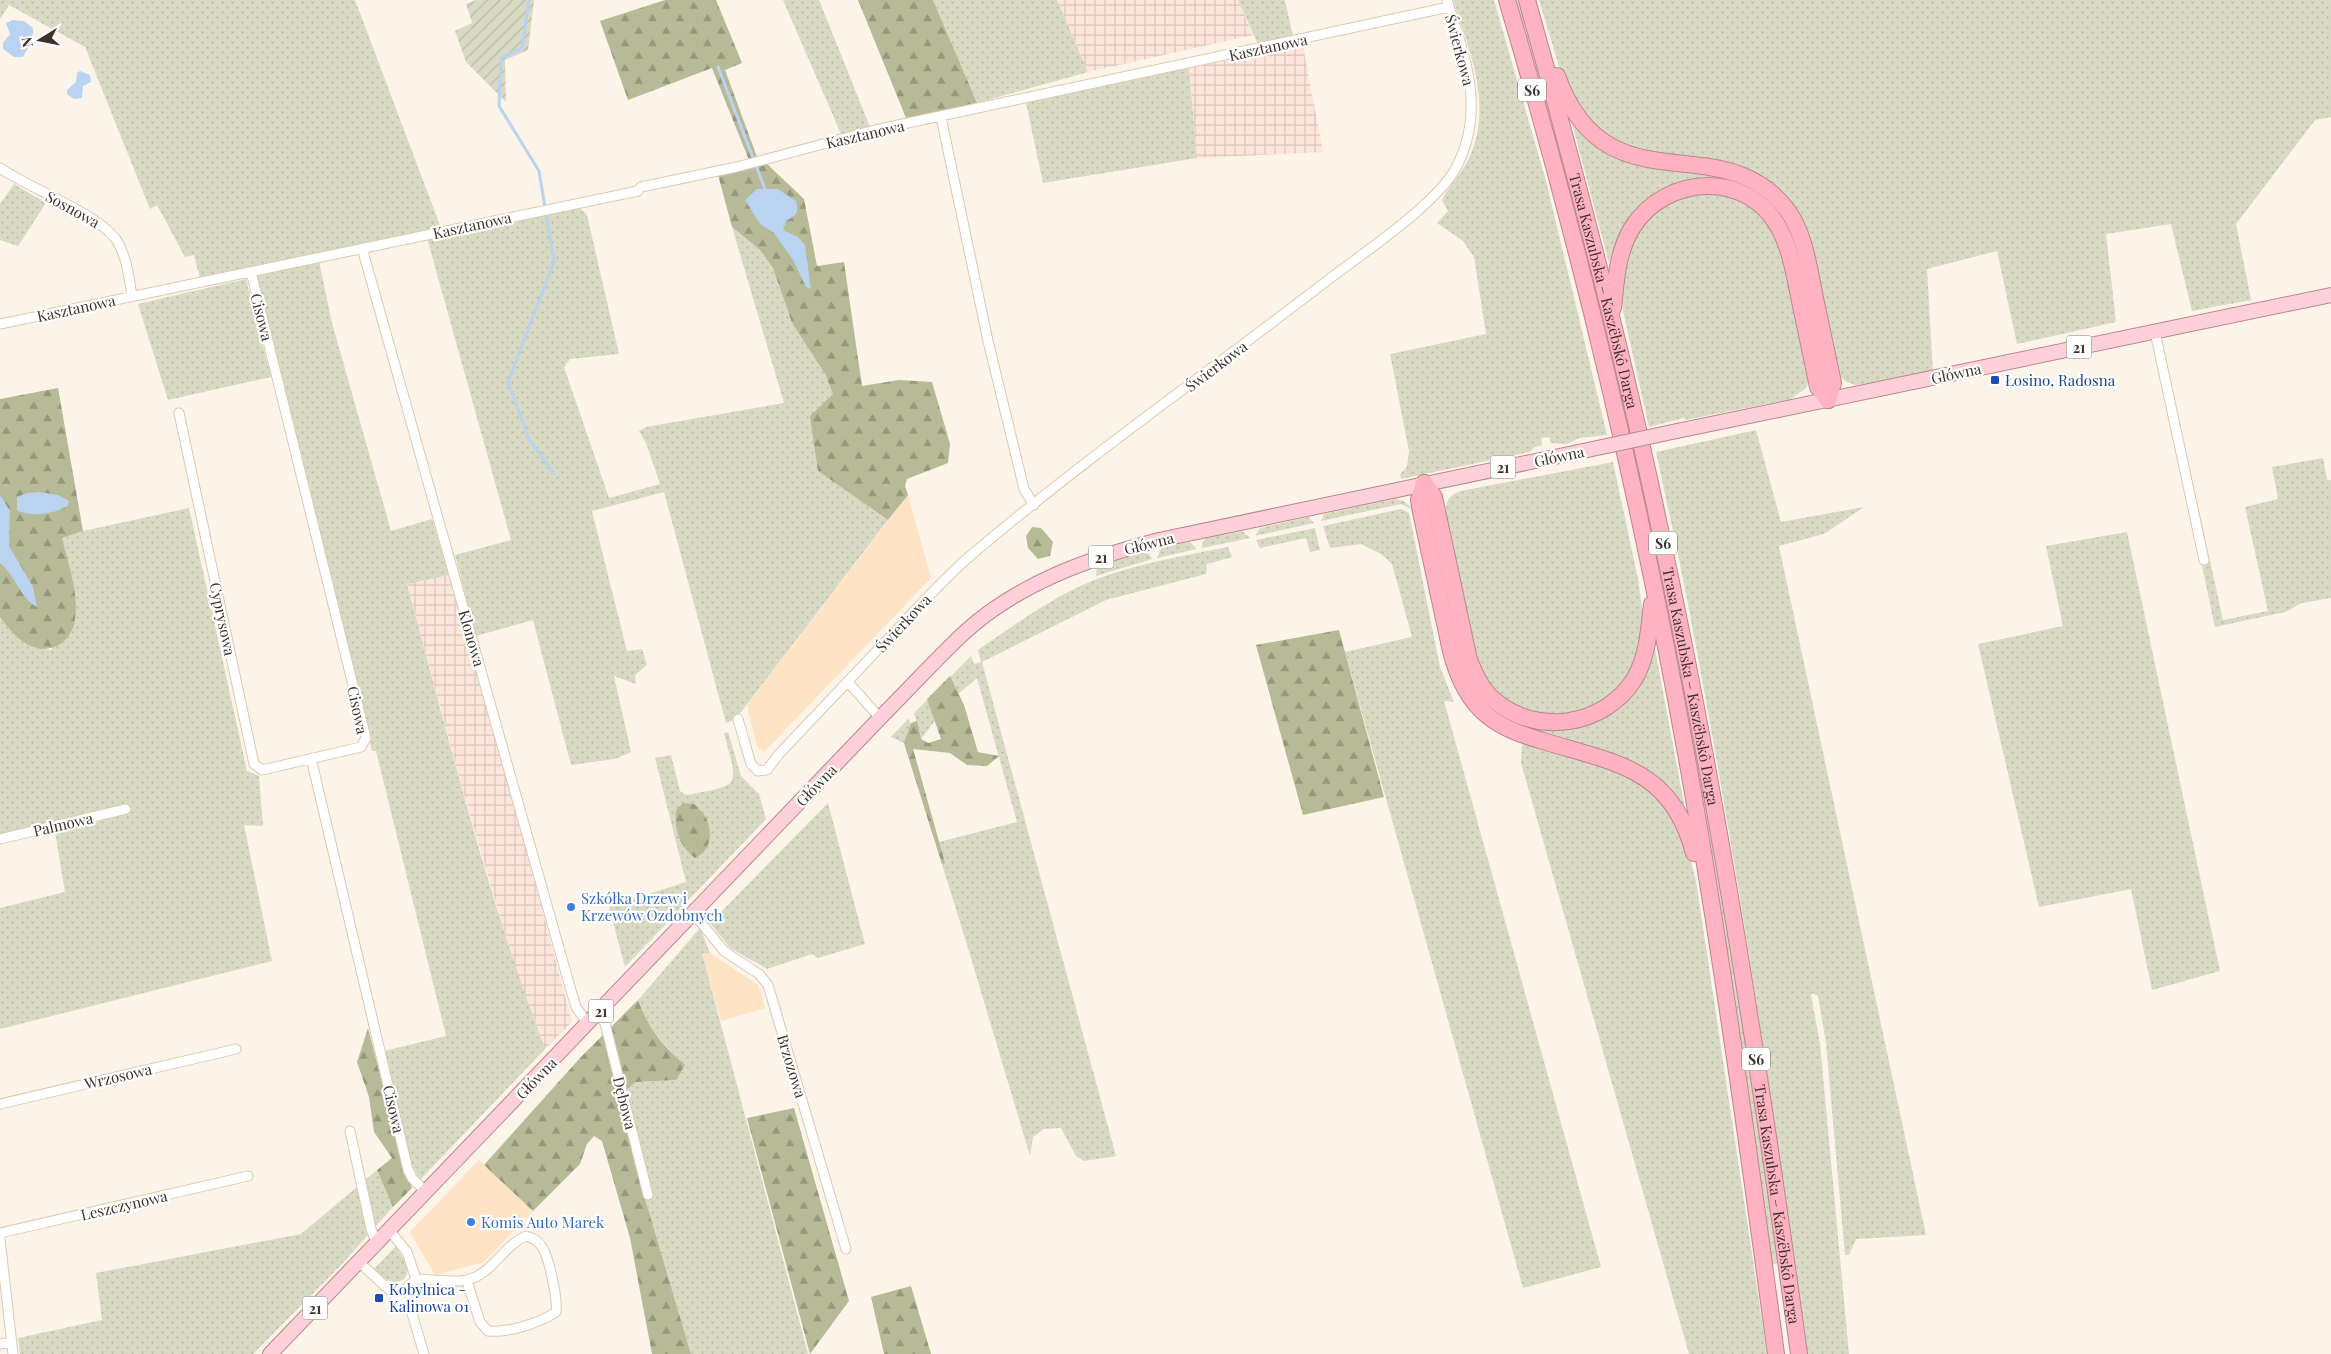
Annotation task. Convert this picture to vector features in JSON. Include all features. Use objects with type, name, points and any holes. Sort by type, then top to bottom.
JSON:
[{"type":"highway","name":"Trasa Kaszubska – Kaszëbskô Darga","points":[[1507,0],[1557,179],[1606,375],[1654,590],[1689,769],[1716,932],[1776,1354]]},
{"type":"highway","name":"Trasa Kaszubska – Kaszëbskô Darga","points":[[1527,0],[1575,174],[1612,321],[1659,523],[1707,766],[1769,1142],[1799,1354]]},
{"type":"highway","points":[[1527,0],[1566,97],[1588,130],[1604,143],[1628,155],[1725,169],[1747,176],[1766,187],[1789,213],[1798,231],[1806,255],[1829,362],[1833,383],[1828,400]]},
{"type":"highway","points":[[1612,321],[1619,257],[1628,235],[1644,212],[1657,200],[1678,190],[1692,187],[1722,186],[1741,191],[1762,206],[1779,228],[1795,276],[1818,387],[1828,400]]},
{"type":"highway","points":[[1424,483],[1434,497],[1469,660],[1475,675],[1491,698],[1512,713],[1540,722],[1570,722],[1598,711],[1612,703],[1625,691],[1641,667],[1646,653],[1654,590]]},
{"type":"highway","points":[[1424,483],[1419,500],[1422,518],[1451,651],[1468,694],[1486,716],[1508,729],[1628,768],[1657,786],[1677,809],[1684,822],[1716,932]]},
{"type":"main road","name":"Główna","points":[[270,1354],[880,718],[967,631],[1013,597],[1058,572],[1114,552],[1159,540],[1424,483],[2331,295]]},
{"type":"street","name":"Kasztanowa","points":[[0,324],[638,191],[641,187],[737,167],[875,130],[941,118],[1448,3]]},
{"type":"street","name":"Świerkowa","points":[[738,719],[750,764],[758,771],[767,770],[779,754],[939,584],[1034,505],[1384,237],[1436,194],[1455,169],[1466,146],[1471,122],[1471,86],[1448,3]]},
{"type":"street","points":[[941,118],[988,341],[1024,489],[1034,505]]},
{"type":"street","name":"Sosnowa","points":[[0,168],[104,225],[117,240],[125,258],[132,296]]},
{"type":"street","name":"Klonowa","points":[[362,248],[568,980],[576,1007],[588,1024]]},
{"type":"street","name":"Cisowa","points":[[251,272],[366,738],[361,746],[312,758],[408,1170],[412,1178],[426,1192]]},
{"type":"street","points":[[2155,332],[2204,560]]},
{"type":"street","name":"Cyprysowa","points":[[179,413],[254,764],[262,770],[312,758]]},
{"type":"street","points":[[848,682],[880,718]]},
{"type":"street","name":"Palmowa","points":[[0,839],[126,809]]},
{"type":"street","name":"Brzozowa","points":[[693,912],[724,951],[759,974],[768,985],[846,1249]]},
{"type":"street","name":"Dębowa","points":[[598,1013],[605,1023],[648,1195]]},
{"type":"street","name":"Wrzosowa","points":[[0,1104],[236,1049]]},
{"type":"street","points":[[350,1131],[371,1229],[377,1244]]},
{"type":"street","name":"Leszczynowa","points":[[0,1233],[248,1176]]},
{"type":"street","points":[[390,1231],[407,1252],[416,1279]]},
{"type":"street","points":[[394,1293],[404,1291],[416,1279],[467,1281],[491,1266],[516,1240],[526,1236],[535,1239],[543,1248],[558,1301],[556,1312],[547,1318],[499,1332],[488,1331],[480,1322],[467,1281]]},
{"type":"street","points":[[0,1240],[13,1354]]},
{"type":"street","points":[[359,1262],[411,1310],[424,1354]]},
{"type":"street","points":[[0,1344],[12,1342]]},
{"type":"shaded area","points":[[1057,0],[1238,0],[1253,35],[1088,72]]},
{"type":"shaded area","points":[[1303,46],[1323,152],[1197,158],[1189,68]]},
{"type":"shaded area","points":[[908,495],[931,578],[764,752],[757,747],[747,705]]},
{"type":"shaded area","points":[[449,575],[508,781],[572,1022],[546,1048],[516,971],[460,780],[407,583]]},
{"type":"shaded area","points":[[702,953],[710,953],[758,985],[765,1008],[721,1021]]},
{"type":"shaded area","name":"Komis Auto Marek","points":[[479,1160],[533,1211],[484,1262],[435,1275],[410,1232]]},
{"type":"green space","points":[[0,0],[355,0],[441,228],[200,278],[194,255],[185,257],[157,205],[150,209],[85,47],[9,5],[0,19]]},
{"type":"green space","points":[[476,0],[534,0],[528,50],[505,60],[506,102],[466,62],[455,31],[472,23],[466,4]]},
{"type":"green space","points":[[665,0],[716,0],[742,63],[725,70],[757,157],[749,160],[712,68],[628,100],[600,21]]},
{"type":"green space","points":[[783,0],[819,0],[870,127],[841,134]]},
{"type":"green space","points":[[858,0],[933,0],[977,103],[906,118]]},
{"type":"green space","points":[[933,0],[1057,0],[1088,72],[977,103]]},
{"type":"green space","points":[[1238,0],[1285,0],[1293,36],[1258,44]]},
{"type":"green space","points":[[1453,0],[1494,0],[1546,181],[1607,435],[1579,438],[1567,444],[1551,443],[1549,437],[1541,438],[1542,445],[1535,447],[1530,452],[1401,479],[1400,474],[1407,467],[1409,451],[1390,354],[1486,334],[1474,257],[1463,241],[1437,223],[1448,211],[1442,200],[1470,156],[1477,136],[1479,116],[1476,77],[1466,38]]},
{"type":"green space","points":[[1513,0],[1520,0],[1545,89],[1632,429],[1625,430]]},
{"type":"green space","points":[[1539,0],[2331,0],[2331,117],[2315,120],[2236,224],[2251,300],[2192,311],[2171,224],[2106,234],[2116,322],[2017,344],[1997,251],[1927,269],[1933,373],[1855,385],[1838,375],[1810,249],[1770,184],[1756,174],[1738,167],[1632,150],[1591,125],[1560,70]]},
{"type":"green space","points":[[1189,68],[1197,158],[1043,183],[1026,103]]},
{"type":"green space","points":[[1572,123],[1596,145],[1624,161],[1655,168],[1722,175],[1737,179],[1751,186],[1780,214],[1788,226],[1796,257],[1736,183],[1714,179],[1693,180],[1673,185],[1656,195],[1640,208],[1627,224],[1616,242],[1609,263]]},
{"type":"green space","points":[[766,163],[804,199],[817,266],[844,262],[862,386],[899,380],[932,382],[950,444],[948,463],[907,479],[905,486],[908,495],[888,520],[818,471],[810,416],[833,394],[825,374],[792,323],[773,268],[760,250],[732,227],[718,175]]},
{"type":"green space","points":[[14,184],[46,203],[18,246],[0,240],[0,204]]},
{"type":"green space","points":[[1694,192],[1732,195],[1756,209],[1773,230],[1784,255],[1810,377],[1806,388],[1791,399],[1685,420],[1684,418],[1649,427],[1623,311],[1621,291],[1625,256],[1650,213]]},
{"type":"green space","points":[[580,208],[587,215],[619,354],[570,359],[564,367],[609,498],[660,484],[646,443],[639,431],[646,427],[784,403],[732,227],[760,250],[773,268],[792,323],[825,374],[833,394],[818,471],[888,520],[735,720],[726,723],[664,492],[592,511],[627,651],[642,649],[647,665],[635,675],[636,684],[614,676],[631,752],[615,759],[571,765],[533,620],[476,636],[455,555],[511,540],[427,238]]},
{"type":"green space","points":[[319,261],[332,323],[391,531],[432,519],[449,575],[407,584],[454,759],[504,932],[523,989],[546,1048],[420,1180],[411,1164],[384,1051],[446,1036],[376,751],[372,751],[256,276]]},
{"type":"green space","points":[[246,279],[271,377],[168,400],[138,304]]},
{"type":"green space","points":[[58,388],[83,531],[62,538],[76,599],[75,619],[72,629],[62,643],[47,649],[29,645],[18,638],[0,617],[0,399]]},
{"type":"green space","points":[[1756,430],[1781,522],[1864,507],[1824,534],[1779,546],[1926,1235],[1856,1239],[1849,1255],[1845,1255],[1826,1043],[1818,996],[1813,993],[1811,995],[1820,1044],[1849,1354],[1805,1354],[1769,1084],[1741,904],[1690,613],[1656,452]]},
{"type":"green space","points":[[1638,455],[1724,896],[1779,1263],[1772,1265],[1742,1056],[1631,457]]},
{"type":"green space","points":[[2323,458],[2327,480],[2331,480],[2331,598],[2302,603],[2285,612],[2215,627],[2182,472],[2190,470],[2223,620],[2268,611],[2245,507],[2278,499],[2272,467]]},
{"type":"green space","points":[[1613,462],[1638,579],[1643,614],[1643,630],[1632,671],[1616,692],[1595,707],[1558,717],[1524,712],[1494,692],[1479,666],[1443,512],[1446,511],[1449,498],[1461,491]]},
{"type":"green space","points":[[1395,499],[1404,501],[1414,510],[1401,504],[1321,521],[1324,514]]},
{"type":"green space","points":[[189,508],[247,771],[259,776],[263,826],[244,825],[272,961],[0,1029],[0,908],[65,892],[54,826],[0,838],[0,617],[22,640],[51,650],[75,597],[62,538],[83,531]]},
{"type":"green space","points":[[1401,509],[1409,513],[1440,667],[1454,702],[1444,701],[1601,1267],[1523,1288],[1345,652],[1412,637],[1392,564],[1381,554],[1361,544],[1330,548],[1323,526]]},
{"type":"green space","points":[[1308,517],[1314,523],[1255,536],[1260,528]]},
{"type":"green space","points":[[1032,527],[1041,528],[1053,542],[1050,556],[1038,559],[1028,548],[1026,536]]},
{"type":"green space","points":[[1315,528],[1320,550],[1310,552],[1306,538],[1260,548],[1256,540]]},
{"type":"green space","points":[[1243,531],[1250,538],[1202,548],[1206,538]]},
{"type":"green space","points":[[2127,532],[2220,971],[2152,990],[2131,889],[2039,907],[1978,644],[2063,626],[2046,546]]},
{"type":"green space","points":[[1190,542],[1197,549],[1157,558],[1161,548]]},
{"type":"green space","points":[[1228,547],[1232,557],[1207,564],[1206,574],[1106,600],[982,662],[1116,1156],[1084,1161],[1076,1156],[1061,1128],[1044,1129],[1033,1137],[1030,1156],[904,743],[891,737],[909,718],[915,746],[913,749],[939,842],[1017,822],[977,678],[950,701],[921,739],[914,713],[971,656],[974,664],[981,662],[978,650],[1033,612],[1062,595],[1092,581],[1125,570]]},
{"type":"green space","points":[[1142,553],[1149,554],[1152,559],[1096,576],[1097,566]]},
{"type":"green space","points":[[1339,630],[1384,797],[1303,815],[1256,645]]},
{"type":"green space","points":[[1653,648],[1655,649],[1685,809],[1673,795],[1515,726],[1485,706],[1586,724]]},
{"type":"green space","points":[[950,676],[964,705],[978,752],[999,756],[987,766],[967,765],[950,753],[913,749],[945,863],[942,864],[904,743],[911,723],[917,721],[921,739],[928,743],[941,739],[927,699]]},
{"type":"green space","points":[[728,732],[741,776],[759,794],[766,819],[625,967],[609,907],[686,882],[655,758],[671,755],[680,791],[686,795],[718,789],[727,785],[732,780],[732,764],[724,733]]},
{"type":"green space","points":[[1522,741],[1633,776],[1661,799],[1687,846],[1696,881],[1767,1354],[1689,1354],[1521,763]]},
{"type":"green space","points":[[683,803],[694,804],[705,816],[709,826],[710,837],[707,847],[695,858],[681,843],[677,830],[676,810]]},
{"type":"green space","points":[[828,803],[865,944],[818,958],[812,954],[767,969],[730,948],[710,923]]},
{"type":"green space","points":[[700,928],[710,953],[702,953],[808,1354],[691,1354],[646,1202],[618,1097],[636,1082],[676,1080],[684,1065],[647,1025],[638,1000]]},
{"type":"green space","points":[[638,1000],[651,1028],[669,1050],[685,1065],[676,1080],[636,1082],[618,1097],[646,1202],[691,1354],[652,1354],[630,1238],[602,1141],[594,1136],[587,1144],[580,1164],[533,1211],[484,1165],[580,1058]]},
{"type":"green space","points":[[368,1028],[403,1164],[412,1188],[393,1207],[377,1170],[392,1158],[374,1132],[369,1097],[357,1062]]},
{"type":"green space","points":[[794,1108],[849,1301],[810,1354],[747,1118]]},
{"type":"green space","points":[[377,1170],[393,1207],[341,1265],[253,1354],[20,1354],[18,1338],[102,1320],[96,1273],[301,1234]]},
{"type":"green space","points":[[396,1246],[409,1268],[405,1278],[401,1281],[393,1282],[374,1269]]},
{"type":"green space","points":[[911,1286],[931,1354],[884,1354],[871,1297]]},
{"type":"water","points":[[13,20],[24,21],[33,28],[33,39],[23,57],[14,57],[3,49],[3,43],[10,34],[6,23]]},
{"type":"water","points":[[80,71],[90,75],[91,82],[83,86],[82,98],[74,99],[67,94],[67,90],[76,82],[77,73]]},
{"type":"water","points":[[757,189],[778,189],[796,201],[796,213],[786,221],[783,230],[798,237],[805,245],[811,289],[806,287],[793,260],[774,233],[760,224],[745,200]]},
{"type":"water","points":[[39,492],[58,495],[69,501],[68,505],[57,511],[43,514],[29,514],[17,510],[17,497],[27,493]]},
{"type":"water","points":[[0,495],[10,511],[9,546],[33,587],[37,607],[22,593],[10,574],[0,563]]},
{"type":"waterway","points":[[529,0],[522,48],[501,58],[499,106],[539,171],[554,262],[508,382],[529,439],[553,472]]},
{"type":"waterway","points":[[718,67],[765,189]]},
{"type":"place","name":"Łosino, Radosna","points":[[1995,380]]},
{"type":"place","name":"Szkółka Drzew i Krzewów Ozdobnych","points":[[571,907]]},
{"type":"place","name":"Komis Auto Marek","points":[[471,1222]]},
{"type":"place","name":"Kobylnica - Kalinowa 01","points":[[379,1298]]}]
